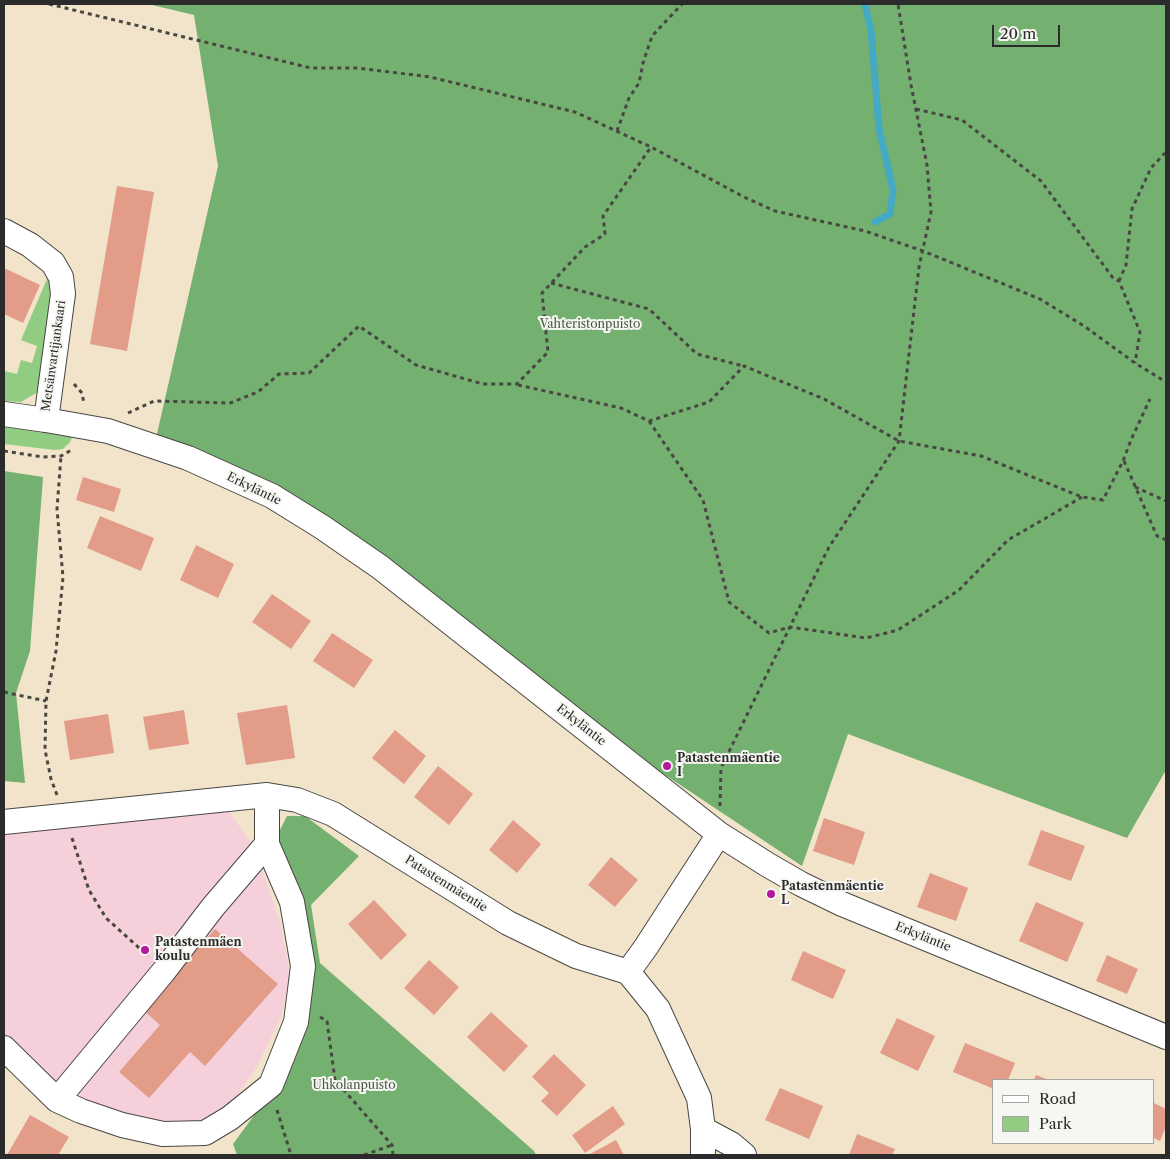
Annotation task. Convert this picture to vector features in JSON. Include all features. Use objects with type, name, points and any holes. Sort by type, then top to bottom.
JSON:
[{"type":"street","name":"Metsänvartijankaari","points":[[4,231],[30,245],[53,263],[61,277],[63,294],[46,420]]},
{"type":"street","name":"Erkyläntie","points":[[4,414],[108,431],[188,458],[272,496],[322,527],[380,567],[720,834],[801,884],[842,904],[1166,1037]]},
{"type":"street","points":[[4,1048],[57,1100],[81,1111],[122,1125],[163,1134],[205,1133],[230,1118],[271,1085],[296,1022],[302,966],[292,902],[267,844],[267,795]]},
{"type":"street","name":"Patastenmäentie","points":[[4,822],[267,795],[297,800],[333,814],[508,923],[576,956],[628,972]]},
{"type":"street","points":[[703,1155],[703,1129],[699,1098],[658,1008],[628,972],[720,834]]},
{"type":"street","points":[[57,1100],[164,971],[213,907],[267,844]]},
{"type":"street","points":[[703,1129],[731,1144],[744,1155]]},
{"type":"path","points":[[49,4],[311,68],[358,68],[430,77],[575,112],[651,147],[744,197],[775,210],[865,231],[923,251],[1040,299],[1084,326],[1135,363],[1166,382]]},
{"type":"path","points":[[617,131],[629,98],[639,84],[643,63],[652,36],[682,4]]},
{"type":"path","points":[[720,834],[721,768],[828,547],[899,441],[919,267],[931,212],[927,165],[898,4]]},
{"type":"path","points":[[916,109],[962,120],[1041,181],[1113,278],[1119,281],[1140,332],[1135,363]]},
{"type":"path","points":[[517,384],[548,352],[542,293],[585,247],[605,234],[603,216],[651,147]]},
{"type":"path","points":[[1119,281],[1126,265],[1132,209],[1151,168],[1166,152]]},
{"type":"path","points":[[552,283],[649,309],[697,354],[744,366],[824,399],[899,441],[981,456],[1082,497],[1103,500],[1123,461],[1150,399]]},
{"type":"path","points":[[95,428],[154,400],[230,403],[258,392],[279,374],[309,373],[359,326],[416,365],[483,384],[517,384],[621,408],[649,421],[703,500],[729,602],[769,633],[790,627],[866,638],[898,630],[958,590],[1008,540],[1082,497]]},
{"type":"path","points":[[649,421],[709,402],[744,366]]},
{"type":"path","points":[[61,456],[57,509],[63,577],[56,651],[46,701],[45,750],[51,779],[89,890],[106,918],[164,971]]},
{"type":"path","points":[[1123,461],[1157,536],[1166,540]]},
{"type":"path","points":[[1134,486],[1166,501]]},
{"type":"path","points":[[4,692],[46,701]]},
{"type":"path","points":[[298,1004],[327,1021],[335,1080],[392,1145],[394,1155]]},
{"type":"path","points":[[271,1085],[291,1155]]},
{"type":"path","points":[[364,1155],[392,1145]]},
{"type":"shaded area","name":"Patastenmäen koulu","points":[[224,804],[255,849],[280,922],[291,977],[280,1020],[255,1070],[223,1115],[196,1128],[143,1123],[75,1098],[35,1070],[4,1031],[4,834],[87,818]]},
{"type":"green space","name":"Vahteristonpuisto","points":[[148,4],[1166,4],[1166,770],[1127,838],[848,734],[802,866],[536,689],[380,567],[154,447],[218,166],[194,15]]},
{"type":"green space","points":[[54,268],[41,390],[21,402],[4,401],[4,371],[17,374],[21,360],[32,363],[37,346],[21,340],[47,279],[45,269]]},
{"type":"green space","points":[[4,426],[74,433],[70,442],[63,449],[55,450],[4,444]]},
{"type":"green space","points":[[4,471],[43,477],[30,651],[16,693],[25,783],[4,781]]},
{"type":"green space","name":"Uhkolanpuisto","points":[[287,816],[305,816],[359,856],[311,905],[320,963],[534,1151],[536,1155],[237,1155],[233,1144],[258,1110],[298,1004],[276,838]]},
{"type":"building","points":[[117,186],[154,192],[127,351],[90,344]]},
{"type":"building","points":[[4,268],[40,285],[23,323],[4,314]]},
{"type":"building","points":[[83,477],[121,489],[114,512],[76,500]]},
{"type":"building","points":[[100,516],[154,538],[141,571],[87,548]]},
{"type":"building","points":[[196,545],[234,564],[218,598],[180,580]]},
{"type":"building","points":[[272,594],[311,621],[291,649],[252,622]]},
{"type":"building","points":[[332,633],[373,660],[354,688],[313,661]]},
{"type":"building","points":[[287,705],[295,758],[246,765],[237,713]]},
{"type":"building","points":[[184,710],[189,744],[149,750],[143,717]]},
{"type":"building","points":[[108,714],[114,753],[70,760],[64,721]]},
{"type":"building","points":[[395,730],[426,756],[404,784],[372,758]]},
{"type":"building","points":[[438,766],[473,794],[449,825],[414,797]]},
{"type":"building","points":[[824,818],[865,832],[854,865],[813,851]]},
{"type":"building","points":[[513,820],[541,844],[517,873],[489,850]]},
{"type":"building","points":[[1041,830],[1085,846],[1071,881],[1028,865]]},
{"type":"building","points":[[611,857],[638,880],[615,907],[588,885]]},
{"type":"building","points":[[930,873],[968,888],[956,921],[917,907]]},
{"type":"building","points":[[374,900],[407,935],[381,960],[348,924]]},
{"type":"building","points":[[1036,902],[1084,923],[1067,962],[1019,941]]},
{"type":"building","name":"Patastenmäen koulu","points":[[215,929],[278,984],[205,1066],[190,1052],[149,1098],[119,1072],[160,1025],[143,1010]]},
{"type":"building","points":[[803,951],[846,970],[833,999],[791,980]]},
{"type":"building","points":[[1107,955],[1138,969],[1127,994],[1096,981]]},
{"type":"building","points":[[429,960],[459,987],[434,1015],[404,988]]},
{"type":"building","points":[[491,1012],[528,1046],[504,1072],[467,1037]]},
{"type":"building","points":[[897,1018],[935,1036],[918,1071],[880,1053]]},
{"type":"building","points":[[965,1043],[1015,1063],[1008,1079],[992,1079],[992,1088],[953,1072]]},
{"type":"building","points":[[554,1054],[586,1085],[557,1116],[541,1101],[549,1093],[532,1077]]},
{"type":"building","points":[[1036,1075],[1046,1079],[1034,1079]]},
{"type":"building","points":[[780,1088],[823,1106],[809,1139],[765,1120]]},
{"type":"building","points":[[1155,1104],[1166,1109],[1166,1126],[1160,1141],[1155,1138]]},
{"type":"building","points":[[613,1106],[625,1124],[585,1153],[572,1135]]},
{"type":"building","points":[[30,1115],[69,1137],[58,1155],[7,1155]]},
{"type":"building","points":[[857,1134],[895,1149],[892,1155],[849,1155]]},
{"type":"building","points":[[616,1140],[624,1155],[588,1155]]},
{"type":"waterway","points":[[865,4],[871,31],[879,128],[893,190],[890,214],[875,222]]},
{"type":"place","name":"Patastenmäentie I","points":[[667,766]]},
{"type":"place","name":"Patastenmäentie L","points":[[771,894]]},
{"type":"place","name":"Patastenmäen koulu","points":[[145,950]]}]
